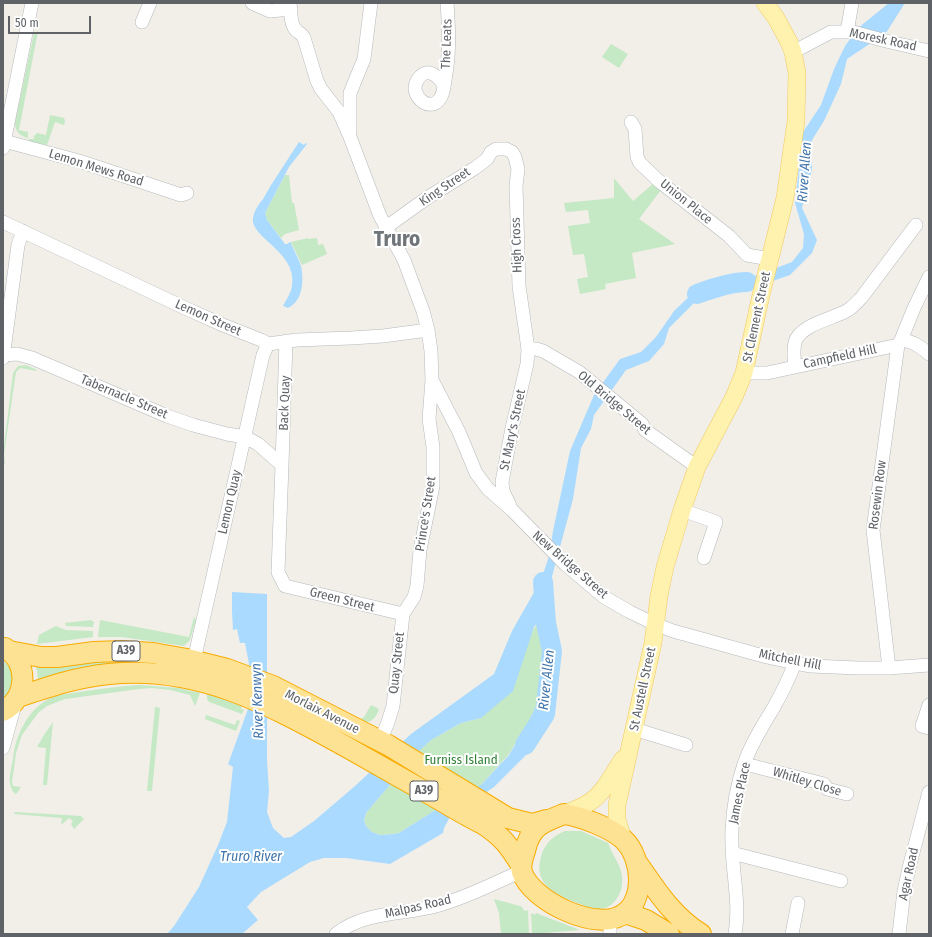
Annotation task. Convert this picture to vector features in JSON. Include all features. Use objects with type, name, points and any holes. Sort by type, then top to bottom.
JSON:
[{"type":"highway","name":"Morlaix Avenue","points":[[6,649],[41,657],[122,651],[166,655],[194,660],[227,669],[272,686],[384,744],[486,816],[522,868]]},
{"type":"highway","name":"A39","points":[[6,649],[15,657],[22,672],[21,689],[12,702]]},
{"type":"highway","name":"Morlaix Avenue","points":[[12,702],[72,680],[110,674],[161,674],[186,677],[242,694],[272,708],[371,761],[486,816],[508,818],[528,824],[537,824],[546,820]]},
{"type":"highway","points":[[669,934],[646,920],[615,922],[598,920],[565,911],[536,892],[528,882],[522,868],[526,843],[534,828],[546,820],[564,814],[587,820],[605,828],[623,839],[630,847],[636,860],[660,896],[676,915],[701,934]]},
{"type":"highway","points":[[615,922],[635,902],[639,886],[639,871],[636,860]]},
{"type":"main road","name":"St Clement Street","points":[[655,624],[665,567],[697,466],[734,397],[744,373],[785,198],[793,149],[798,74],[793,52],[784,32],[765,3]]},
{"type":"main road","name":"St Austell Street","points":[[623,839],[616,820],[617,805],[653,642],[655,624]]},
{"type":"main road","name":"St Austell Street","points":[[564,814],[581,807],[595,798],[628,752]]},
{"type":"street","points":[[4,144],[32,3]]},
{"type":"street","points":[[142,22],[150,3]]},
{"type":"street","points":[[252,3],[270,11],[290,6]]},
{"type":"street","points":[[350,137],[350,92],[364,59],[371,3]]},
{"type":"street","name":"The Leats","points":[[444,86],[450,33],[447,3]]},
{"type":"street","points":[[850,32],[852,3]]},
{"type":"street","name":"Prince's Street","points":[[290,6],[293,26],[302,35],[317,81],[321,89],[339,112],[385,228],[398,248],[406,265],[423,311],[428,330],[431,351],[432,380],[429,419],[433,447],[433,486],[420,550],[417,586]]},
{"type":"street","name":"Moresk Road","points":[[793,52],[831,32],[850,32],[929,50]]},
{"type":"street","points":[[330,100],[341,99],[350,92]]},
{"type":"street","name":"Union Place","points":[[631,122],[635,129],[637,157],[640,163],[660,182],[729,236],[747,255],[770,259]]},
{"type":"street","name":"Lemon Mews Road","points":[[4,144],[78,161],[181,195],[187,193]]},
{"type":"street","name":"King Street","points":[[385,228],[427,198],[475,168],[487,159],[493,150],[503,148]]},
{"type":"street","name":"High Cross","points":[[503,148],[512,152],[516,160],[518,170],[516,190],[519,286],[528,349]]},
{"type":"street","name":"Lemon Street","points":[[3,222],[198,314],[268,344]]},
{"type":"street","points":[[795,367],[794,348],[795,340],[799,334],[806,329],[852,307],[862,297],[916,226]]},
{"type":"street","points":[[3,356],[18,245],[23,232]]},
{"type":"street","name":"Rosewin Row","points":[[889,668],[873,530],[900,343],[914,308],[929,277]]},
{"type":"street","points":[[268,344],[297,340],[351,338],[428,330]]},
{"type":"street","name":"Back Quay","points":[[283,583],[278,574],[277,559],[286,341]]},
{"type":"street","name":"Campfield Hill","points":[[744,373],[767,372],[795,367],[908,341],[920,346],[929,354]]},
{"type":"street","name":"Lemon Quay","points":[[194,660],[263,355],[268,344]]},
{"type":"street","name":"Old Bridge Street","points":[[528,349],[543,351],[579,372],[642,424],[645,430],[697,466]]},
{"type":"street","name":"St Mary's Street","points":[[512,510],[503,491],[502,482],[512,428],[526,372],[528,349]]},
{"type":"street","name":"Tabernacle Street","points":[[3,356],[17,354],[32,358],[167,416],[193,425],[245,437]]},
{"type":"street","points":[[432,380],[458,432],[476,473],[488,489],[512,510]]},
{"type":"street","points":[[245,437],[254,440],[282,465]]},
{"type":"street","name":"New Bridge Street","points":[[512,510],[565,564],[604,597],[655,624]]},
{"type":"street","points":[[682,510],[716,522],[704,558]]},
{"type":"street","name":"Green Street","points":[[283,583],[285,586],[403,614]]},
{"type":"street","name":"Quay Street","points":[[384,744],[392,706],[403,614],[414,596],[417,586]]},
{"type":"street","name":"Mitchell Hill","points":[[655,624],[735,648],[795,663],[827,667],[889,668],[929,665]]},
{"type":"street","name":"James Place","points":[[735,934],[737,922],[732,853],[734,811],[745,764],[795,663]]},
{"type":"street","points":[[3,748],[12,702]]},
{"type":"street","points":[[929,705],[922,726],[929,728]]},
{"type":"street","points":[[634,729],[686,745]]},
{"type":"street","name":"Whitley Close","points":[[745,764],[824,784],[827,789],[847,794]]},
{"type":"street","name":"Agar Road","points":[[899,934],[904,892],[929,792]]},
{"type":"street","points":[[732,853],[841,881]]},
{"type":"street","name":"Malpas Road","points":[[336,934],[346,927],[363,920],[428,908],[448,902],[522,868]]},
{"type":"street","points":[[792,934],[798,903]]},
{"type":"green space","points":[[38,31],[19,130],[28,132],[28,138],[18,133],[15,122],[34,33]]},
{"type":"green space","points":[[611,44],[628,54],[619,68],[602,57]]},
{"type":"green space","points":[[50,115],[64,118],[64,125],[55,122],[47,145],[28,141],[29,139],[34,139],[34,136],[37,133],[46,135]]},
{"type":"green space","points":[[285,175],[289,175],[292,203],[294,203],[299,230],[285,234],[281,238],[267,220],[265,213]]},
{"type":"green space","points":[[614,178],[633,201],[654,183],[661,190],[639,219],[675,244],[632,253],[636,278],[605,284],[606,289],[580,294],[577,279],[588,277],[584,254],[573,255],[568,226],[590,223],[588,210],[566,212],[564,203],[614,198]]},
{"type":"green space","points":[[308,238],[317,238],[318,245],[323,244],[327,254],[302,265],[291,242]]},
{"type":"green space","points":[[26,365],[37,371],[20,368],[16,372],[4,454],[5,465],[3,455],[13,373],[18,366]]},
{"type":"green space","points":[[194,617],[196,620],[190,640],[184,646],[122,637],[98,637],[100,620],[189,637]]},
{"type":"green space","name":"Furniss Island","points":[[541,617],[544,688],[530,719],[509,754],[482,784],[399,833],[380,835],[372,832],[366,826],[364,820],[366,813],[418,752],[431,740],[461,723],[481,718]]},
{"type":"green space","points":[[91,620],[94,622],[93,627],[66,626],[65,623]]},
{"type":"green space","points":[[56,626],[66,630],[93,631],[93,637],[37,644],[39,635]]},
{"type":"green space","points":[[144,659],[229,684],[38,681],[34,661]]},
{"type":"green space","points":[[3,661],[11,670],[13,680],[10,690],[3,700]]},
{"type":"green space","points":[[140,685],[178,688],[200,693],[195,706],[190,695],[170,690],[152,688],[65,699],[47,706],[38,713],[22,735],[16,753],[12,782],[13,786],[21,787],[15,794],[12,790],[10,777],[16,742],[23,725],[40,705],[55,696],[63,694]]},
{"type":"green space","points":[[207,694],[242,706],[241,709],[244,710],[242,714],[209,702],[207,699]]},
{"type":"green space","points":[[371,705],[379,709],[374,718],[364,722],[358,718],[361,719],[364,717]]},
{"type":"green space","points":[[155,707],[160,708],[152,791],[147,791]]},
{"type":"green space","points":[[206,715],[235,725],[237,720],[240,721],[236,731],[205,719]]},
{"type":"green space","points":[[53,722],[47,785],[43,785],[46,748],[37,747]]},
{"type":"green space","points":[[15,812],[81,816],[84,819],[74,829],[71,824],[73,821],[69,818],[61,825],[62,818],[14,814]]},
{"type":"green space","points":[[565,831],[581,831],[608,843],[620,868],[622,882],[620,893],[614,903],[598,909],[586,907],[553,891],[543,881],[539,866],[542,852],[550,841]]},
{"type":"green space","points":[[494,899],[520,906],[526,911],[528,910],[529,934],[501,934],[499,913]]},
{"type":"green space","points":[[531,913],[535,915],[536,913],[580,930],[532,934]]},
{"type":"water","name":"Truro River","points":[[889,3],[905,3],[886,33],[847,59],[841,84],[824,121],[812,140],[812,169],[802,208],[817,240],[812,253],[790,275],[770,282],[719,290],[700,297],[669,328],[664,344],[649,361],[626,370],[594,415],[591,429],[581,448],[573,499],[541,617],[549,614],[551,664],[548,702],[525,756],[494,787],[450,817],[443,833],[390,864],[346,858],[324,858],[310,862],[261,892],[247,907],[258,920],[242,934],[167,934],[174,926],[199,887],[227,822],[233,767],[228,764],[248,709],[249,664],[245,643],[240,643],[237,629],[233,630],[232,592],[267,594],[267,760],[269,791],[267,812],[273,828],[284,838],[291,837],[314,821],[355,786],[411,734],[494,674],[512,631],[541,580],[549,556],[570,451],[594,395],[620,359],[641,352],[656,337],[674,311],[694,292],[713,284],[723,286],[736,283],[792,262],[803,248],[804,234],[795,203],[803,132],[821,105],[834,69],[845,46],[858,28]],"holes":[[[541,618],[544,688],[530,719],[509,755],[482,784],[399,833],[380,835],[372,832],[366,826],[364,820],[366,813],[418,752],[431,740],[461,723],[481,718],[513,691],[534,627]]]},
{"type":"water","points":[[299,142],[304,145],[306,143],[307,144],[289,167],[265,213],[267,220],[285,244],[291,243],[301,266],[301,290],[297,301],[288,308],[283,306],[290,294],[292,274],[282,255],[254,225],[253,218],[257,208]]},
{"type":"waterway","name":"River Allen","points":[[697,294],[728,284],[747,282]]},
{"type":"waterway","name":"River Allen","points":[[525,745],[545,714],[552,651],[546,623],[543,582]]},
{"type":"district","name":"Truro","points":[[397,240]]},
{"type":"water label","name":"River Kenwyn","points":[[258,701]]}]
